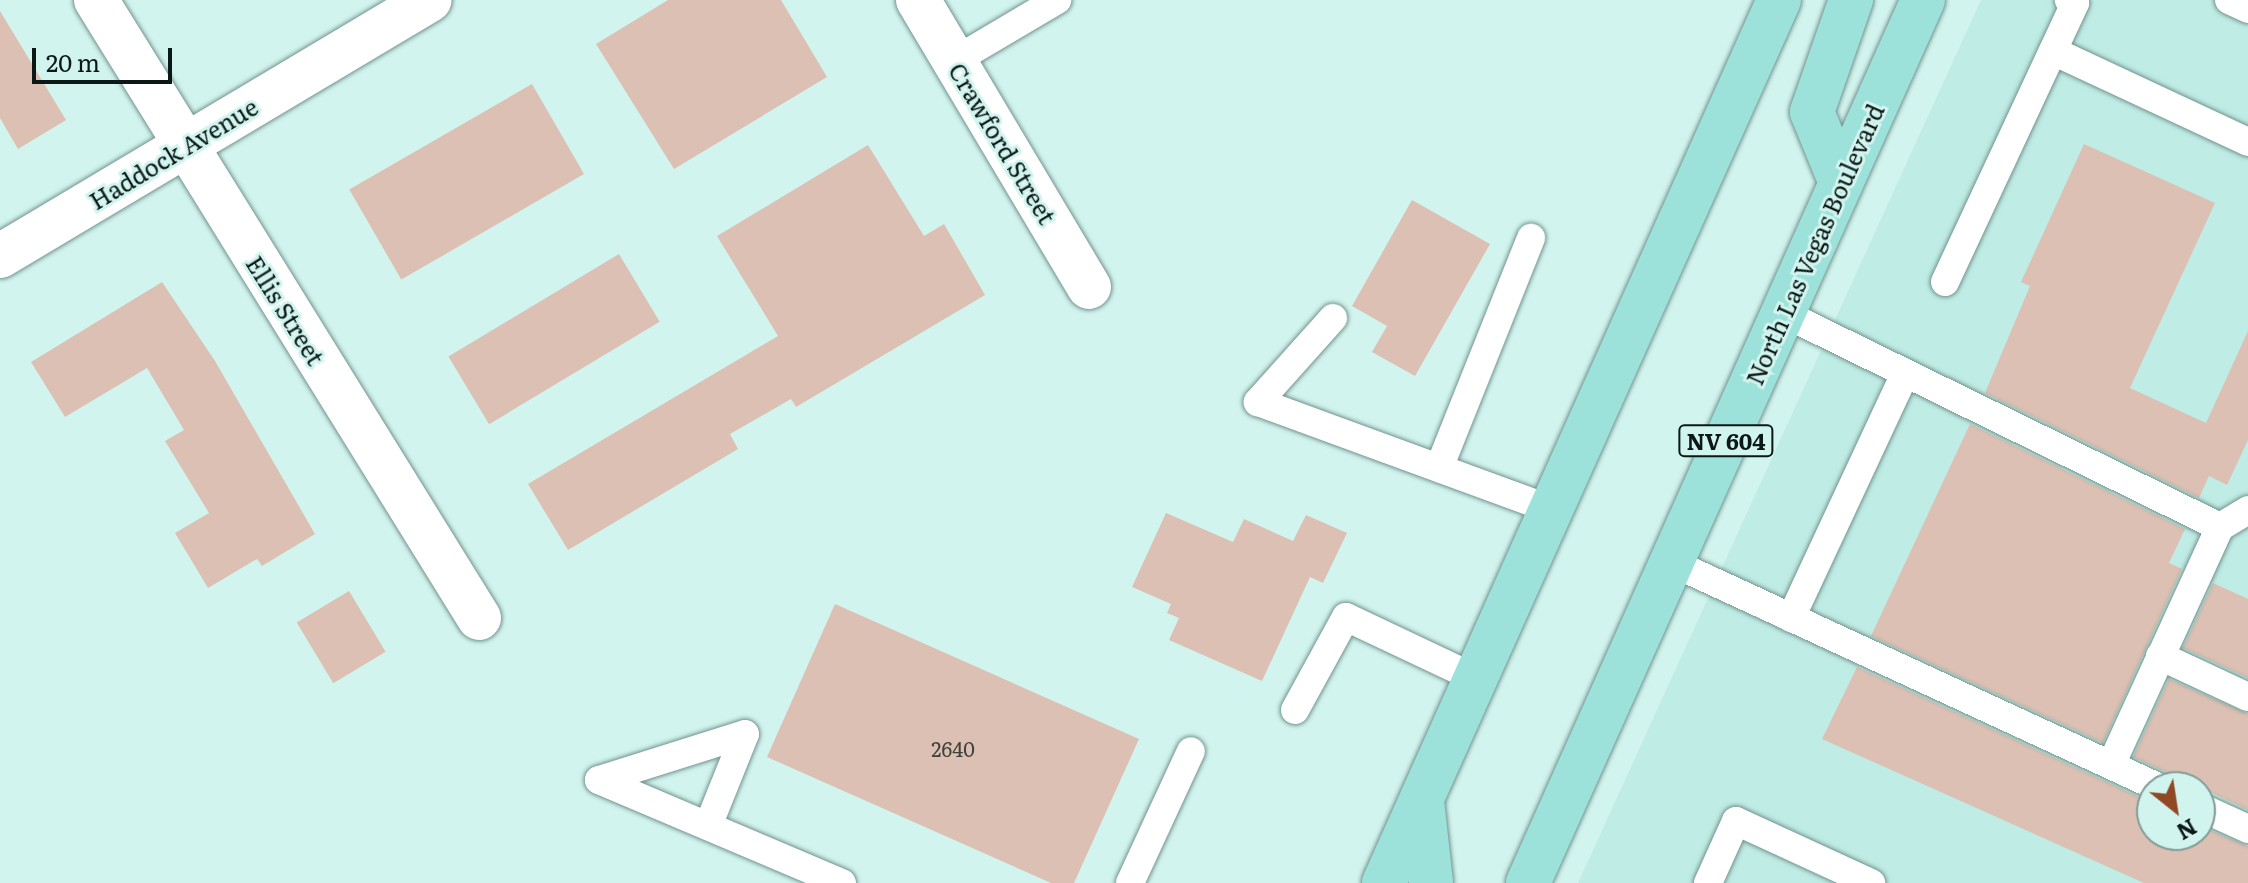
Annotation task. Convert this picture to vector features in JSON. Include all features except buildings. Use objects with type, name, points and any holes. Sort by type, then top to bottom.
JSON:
[{"type":"main road","points":[[1384,883],[1779,0]]},
{"type":"main road","points":[[1841,183],[1812,112],[1851,0]]},
{"type":"main road","name":"North Las Vegas Boulevard","points":[[1528,883],[1923,0]]},
{"type":"main road","points":[[1422,799],[1431,883]]},
{"type":"street","name":"Ellis Street","points":[[96,0],[184,147],[479,618]]},
{"type":"street","name":"Haddock Avenue","points":[[0,256],[429,0]]},
{"type":"street","name":"Crawford Street","points":[[918,0],[1089,287]]},
{"type":"lane","points":[[954,61],[1057,0]]},
{"type":"lane","points":[[2229,0],[2248,9]]},
{"type":"lane","points":[[1945,282],[2053,51],[2073,1]]},
{"type":"lane","points":[[2053,51],[2248,142]]},
{"type":"lane","points":[[1439,468],[1531,238]]},
{"type":"lane","points":[[1783,313],[2220,527]]},
{"type":"lane","points":[[1333,318],[1258,402],[1551,509]]},
{"type":"lane","points":[[1791,618],[1905,373]]},
{"type":"lane","points":[[2111,765],[2220,527],[2248,510]]},
{"type":"lane","points":[[1671,562],[2136,777]]},
{"type":"lane","points":[[1295,710],[1346,617],[1475,678]]},
{"type":"lane","points":[[2160,656],[2248,697]]},
{"type":"lane","points":[[708,826],[745,734],[599,780],[842,883]]},
{"type":"lane","points":[[1130,883],[1191,751]]},
{"type":"lane","points":[[2216,814],[2248,829]]},
{"type":"lane","points":[[1708,883],[1736,821],[1871,883]]},
{"type":"shaded area","points":[[1981,0],[2248,0],[2248,883],[1578,883]]}]
